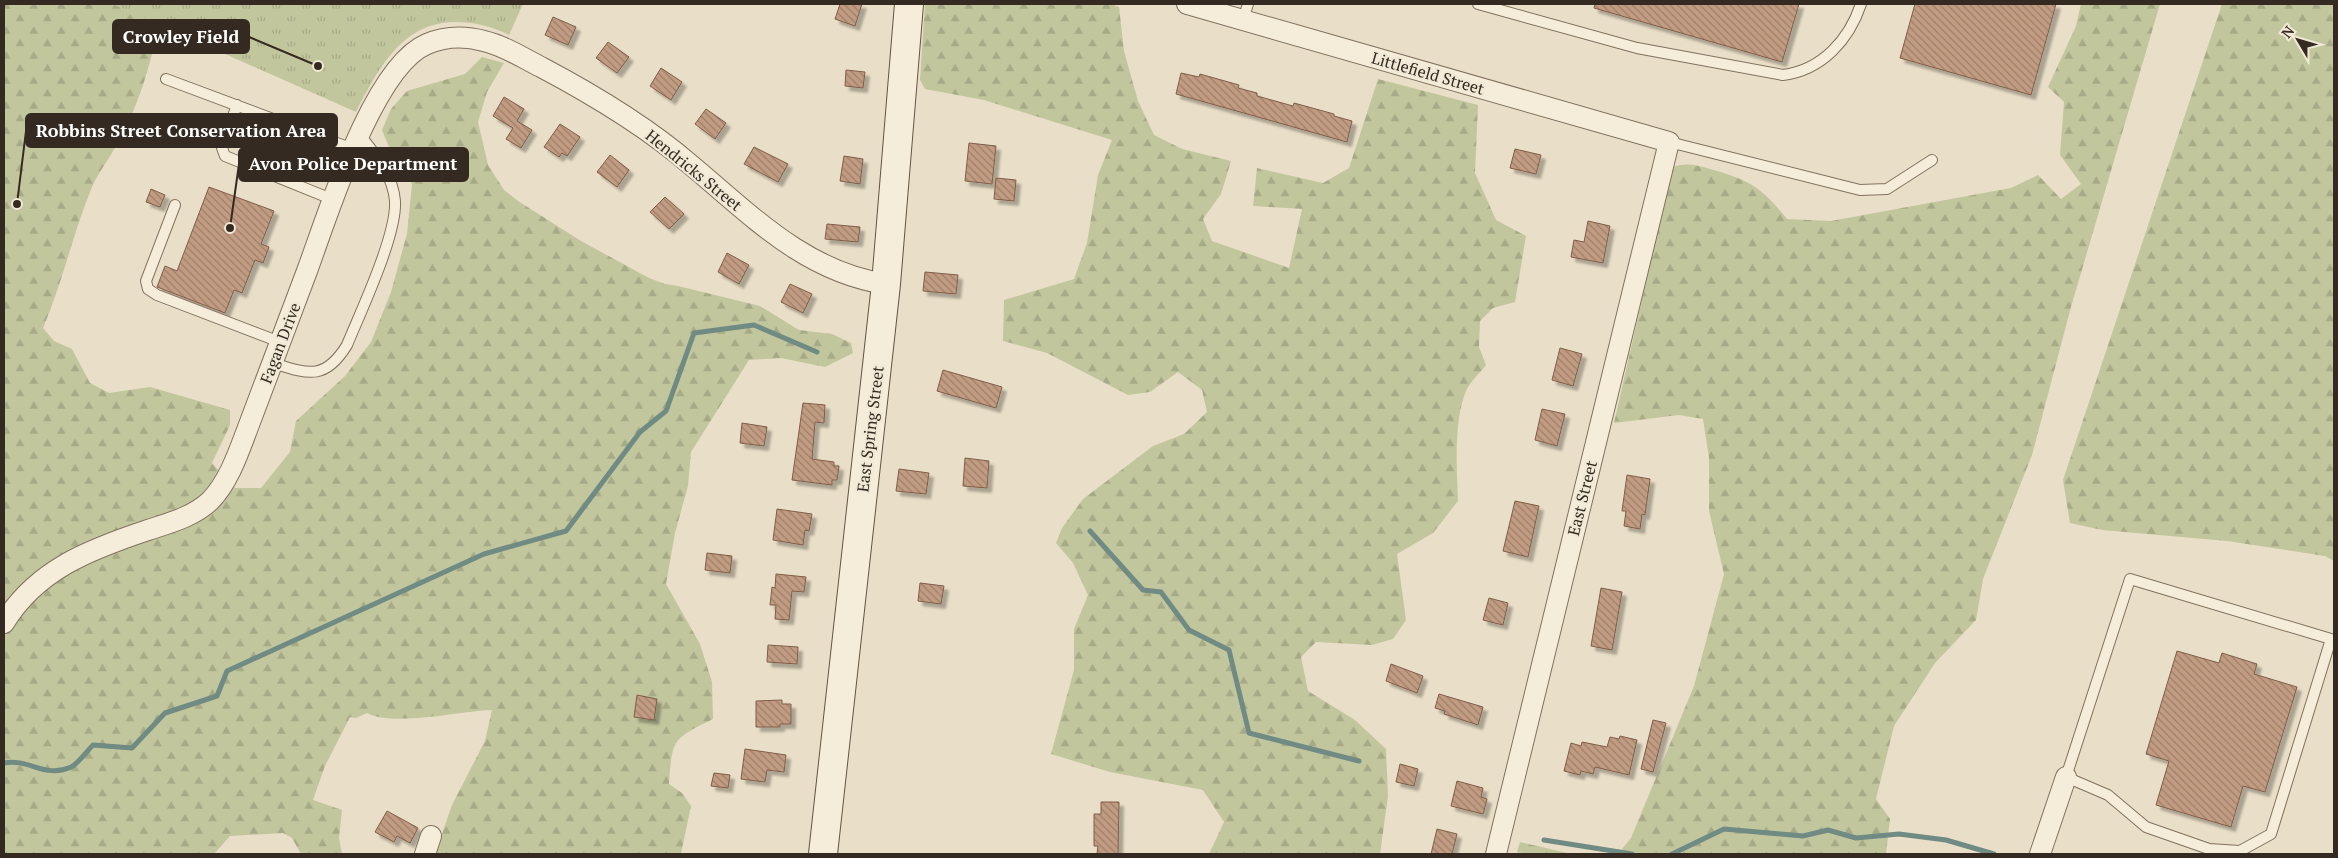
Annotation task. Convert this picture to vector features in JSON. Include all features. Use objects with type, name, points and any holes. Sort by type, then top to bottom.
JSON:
[{"type":"main road","name":"East Spring Street","points":[[823,854],[886,284],[909,4]]},
{"type":"street","name":"Littlefield Street","points":[[1187,4],[1245,12],[1669,142]]},
{"type":"street","name":"Fagan Drive","points":[[4,623],[23,596],[55,569],[74,557],[184,517],[210,500],[234,462],[356,142],[394,75],[413,52],[426,44],[453,37],[486,41],[504,48]]},
{"type":"street","name":"Hendricks Street","points":[[504,48],[576,86],[668,144],[766,229],[794,250],[851,277],[886,284]]},
{"type":"street","name":"East Street","points":[[1496,854],[1669,142]]},
{"type":"street","points":[[2040,854],[2066,777]]},
{"type":"lane","points":[[1478,4],[1637,48],[1783,75],[1803,72],[1821,61],[1846,36],[1860,4]]},
{"type":"lane","points":[[166,79],[238,105],[356,142],[378,157],[391,185],[395,201],[390,236],[347,345],[338,360],[328,368],[316,372],[302,372],[273,363]]},
{"type":"lane","points":[[238,105],[223,144],[222,148],[225,156],[334,200]]},
{"type":"lane","points":[[1669,142],[1860,190],[1887,189],[1932,160]]},
{"type":"lane","points":[[175,205],[146,280],[148,289],[157,295],[280,342]]},
{"type":"lane","points":[[2130,579],[2331,639],[2271,834],[2240,851],[2209,848],[2146,827],[2108,795],[2066,777],[2130,579]]},
{"type":"green space","points":[[4,4],[112,4],[159,24],[152,56],[137,102],[124,132],[93,186],[43,328],[54,341],[72,349],[90,383],[109,393],[150,387],[230,410],[230,425],[212,463],[235,488],[261,488],[290,452],[296,421],[345,376],[371,342],[391,292],[407,234],[412,184],[393,157],[382,130],[391,109],[407,91],[465,74],[482,57],[504,63],[487,92],[478,122],[488,165],[504,190],[518,201],[581,241],[649,278],[665,284],[760,306],[799,330],[832,334],[851,343],[853,353],[825,367],[781,358],[749,360],[691,452],[688,486],[675,533],[666,584],[700,644],[712,682],[713,719],[682,736],[674,748],[669,784],[682,793],[691,806],[681,854],[435,854],[452,805],[485,741],[492,710],[393,719],[367,713],[356,718],[350,717],[325,766],[313,800],[342,810],[339,838],[342,854],[301,854],[292,838],[283,833],[230,836],[214,854],[4,854]]},
{"type":"green space","points":[[112,4],[523,4],[509,35],[483,25],[462,22],[435,24],[419,31],[393,52],[373,80],[356,112]]},
{"type":"green space","points":[[925,4],[1111,4],[1119,7],[1124,51],[1138,101],[1154,135],[1182,149],[1231,161],[1221,194],[1203,219],[1212,241],[1289,268],[1302,209],[1253,206],[1257,168],[1323,183],[1349,168],[1378,79],[1478,105],[1475,173],[1496,220],[1526,236],[1515,302],[1493,308],[1480,321],[1479,347],[1486,365],[1467,389],[1460,414],[1457,444],[1458,501],[1433,533],[1397,554],[1406,620],[1393,639],[1372,645],[1316,642],[1301,657],[1308,691],[1355,720],[1386,749],[1388,796],[1380,854],[1209,854],[1224,822],[1203,790],[1110,772],[1051,754],[1074,670],[1074,629],[1088,595],[1073,563],[1056,543],[1062,528],[1083,499],[1153,446],[1184,434],[1207,412],[1202,390],[1178,372],[1150,392],[1128,395],[1047,353],[1003,341],[1004,300],[1074,279],[1087,243],[1098,175],[1112,140],[984,100],[925,89],[920,80]]},
{"type":"green space","points":[[2081,4],[2160,4],[2071,307],[2032,455],[1983,579],[1976,620],[1935,663],[1894,726],[1876,799],[1890,819],[1886,854],[1618,854],[1631,838],[1694,686],[1724,574],[1709,511],[1709,458],[1703,419],[1679,415],[1614,423],[1672,167],[1687,164],[1696,165],[1745,181],[1770,199],[1787,219],[1831,221],[2011,188],[2038,175],[2061,199],[2081,184],[2060,155],[2064,102],[2048,87],[2076,26]]},
{"type":"green space","points":[[2222,4],[2334,4],[2334,561],[2325,556],[2227,541],[2102,530],[2070,523],[2063,480]]},
{"type":"green space","points":[[1520,842],[1572,854],[1528,854],[1517,852]]},
{"type":"building","points":[[840,4],[862,4],[855,26],[835,19]]},
{"type":"building","points":[[1595,4],[1799,4],[1782,62],[1594,8]]},
{"type":"building","points":[[1915,4],[2056,4],[2031,95],[1900,58]]},
{"type":"building","points":[[553,17],[576,27],[568,45],[545,35]]},
{"type":"building","points":[[608,42],[629,57],[617,73],[596,58]]},
{"type":"building","points":[[661,68],[682,82],[671,100],[650,86]]},
{"type":"building","points":[[846,70],[865,72],[863,88],[845,86]]},
{"type":"building","points":[[1181,73],[1199,77],[1200,74],[1239,85],[1238,88],[1257,93],[1257,96],[1293,106],[1294,103],[1352,121],[1347,142],[1176,94]]},
{"type":"building","points":[[504,97],[524,109],[517,121],[532,130],[521,148],[506,139],[513,128],[493,116]]},
{"type":"building","points":[[706,109],[726,123],[715,139],[695,124]]},
{"type":"building","points":[[560,124],[580,137],[567,156],[562,153],[559,157],[544,147]]},
{"type":"building","points":[[969,143],[996,146],[992,184],[965,181]]},
{"type":"building","points":[[754,147],[788,164],[778,182],[744,164]]},
{"type":"building","points":[[1515,149],[1541,155],[1536,174],[1510,168]]},
{"type":"building","points":[[610,155],[629,170],[617,187],[597,172]]},
{"type":"building","points":[[844,156],[863,159],[860,184],[840,181]]},
{"type":"building","points":[[996,178],[1016,180],[1014,201],[994,199]]},
{"type":"building","points":[[209,187],[274,211],[261,244],[269,247],[263,263],[255,260],[242,293],[234,290],[225,313],[157,287],[165,266],[177,271]]},
{"type":"building","points":[[151,189],[165,195],[160,207],[146,202]]},
{"type":"building","points":[[665,197],[684,214],[669,229],[650,212]]},
{"type":"building","points":[[1588,221],[1610,226],[1603,263],[1571,257],[1574,240],[1584,242]]},
{"type":"building","points":[[827,224],[860,227],[858,242],[825,239]]},
{"type":"building","points":[[727,253],[749,265],[739,284],[718,272]]},
{"type":"building","points":[[925,272],[958,275],[956,294],[923,291]]},
{"type":"building","points":[[790,284],[812,294],[803,313],[781,302]]},
{"type":"building","points":[[1560,348],[1582,354],[1573,386],[1552,380]]},
{"type":"building","points":[[943,370],[1002,387],[996,408],[937,391]]},
{"type":"building","points":[[803,403],[825,405],[824,423],[815,422],[812,459],[834,462],[834,466],[839,466],[837,480],[832,480],[832,485],[792,480]]},
{"type":"building","points":[[1542,409],[1565,414],[1557,446],[1535,440]]},
{"type":"building","points":[[742,423],[767,427],[764,446],[740,443]]},
{"type":"building","points":[[965,458],[989,461],[987,488],[963,486]]},
{"type":"building","points":[[899,469],[929,473],[926,494],[896,491]]},
{"type":"building","points":[[1627,475],[1650,479],[1645,515],[1642,514],[1640,529],[1624,526],[1626,511],[1622,511]]},
{"type":"building","points":[[1515,501],[1539,506],[1528,557],[1503,551]]},
{"type":"building","points":[[777,509],[812,514],[809,531],[805,530],[803,545],[773,540]]},
{"type":"building","points":[[707,553],[732,556],[730,573],[705,570]]},
{"type":"building","points":[[776,574],[806,577],[804,592],[792,591],[789,620],[775,619],[776,605],[770,605],[772,587],[775,588]]},
{"type":"building","points":[[920,583],[944,586],[941,604],[918,601]]},
{"type":"building","points":[[1601,588],[1622,592],[1612,650],[1591,646]]},
{"type":"building","points":[[1489,598],[1508,603],[1503,625],[1483,620]]},
{"type":"building","points":[[768,645],[798,647],[797,664],[767,662]]},
{"type":"building","points":[[2177,651],[2219,663],[2222,653],[2257,664],[2254,674],[2297,687],[2265,792],[2243,786],[2231,827],[2156,805],[2169,761],[2146,754]]},
{"type":"building","points":[[1391,664],[1423,676],[1417,693],[1386,681]]},
{"type":"building","points":[[1439,694],[1483,707],[1478,725],[1444,714],[1445,711],[1435,708]]},
{"type":"building","points":[[637,695],[657,699],[654,720],[634,717]]},
{"type":"building","points":[[782,700],[782,704],[791,704],[791,724],[780,724],[780,727],[756,727],[756,701]]},
{"type":"building","points":[[1653,720],[1666,723],[1653,772],[1641,769]]},
{"type":"building","points":[[1620,736],[1637,740],[1629,775],[1595,767],[1593,774],[1581,771],[1580,775],[1564,771],[1571,743],[1581,746],[1582,742],[1607,747],[1610,737],[1619,739]]},
{"type":"building","points":[[745,749],[786,755],[784,772],[767,770],[765,782],[741,779]]},
{"type":"building","points":[[1400,764],[1418,769],[1414,786],[1396,782]]},
{"type":"building","points":[[714,773],[730,775],[728,788],[711,786]]},
{"type":"building","points":[[1457,781],[1483,788],[1481,797],[1487,799],[1483,814],[1451,806]]},
{"type":"building","points":[[1101,802],[1119,802],[1118,854],[1097,854],[1098,846],[1094,846],[1094,814],[1101,814]]},
{"type":"building","points":[[387,811],[418,828],[410,843],[397,836],[394,842],[375,832]]},
{"type":"building","points":[[1437,829],[1457,834],[1452,854],[1431,854]]},
{"type":"waterway","points":[[4,763],[13,762],[45,770],[62,770],[74,765],[93,745],[132,748],[165,713],[217,696],[227,671],[484,554],[566,531],[640,432],[666,411],[694,333],[754,325],[817,352]]},
{"type":"waterway","points":[[1090,531],[1143,590],[1161,592],[1189,630],[1229,650],[1249,733],[1359,761]]},
{"type":"waterway","points":[[1672,854],[1724,829],[1803,836],[1828,830],[1856,838],[1899,834],[1946,840],[1994,854]]},
{"type":"waterway","points":[[1544,840],[1632,854]]},
{"type":"place","name":"Crowley Field","points":[[318,66]]},
{"type":"place","name":"Robbins Street Conservation Area","points":[[17,204]]},
{"type":"place","name":"Avon Police Department","points":[[230,228]]}]
